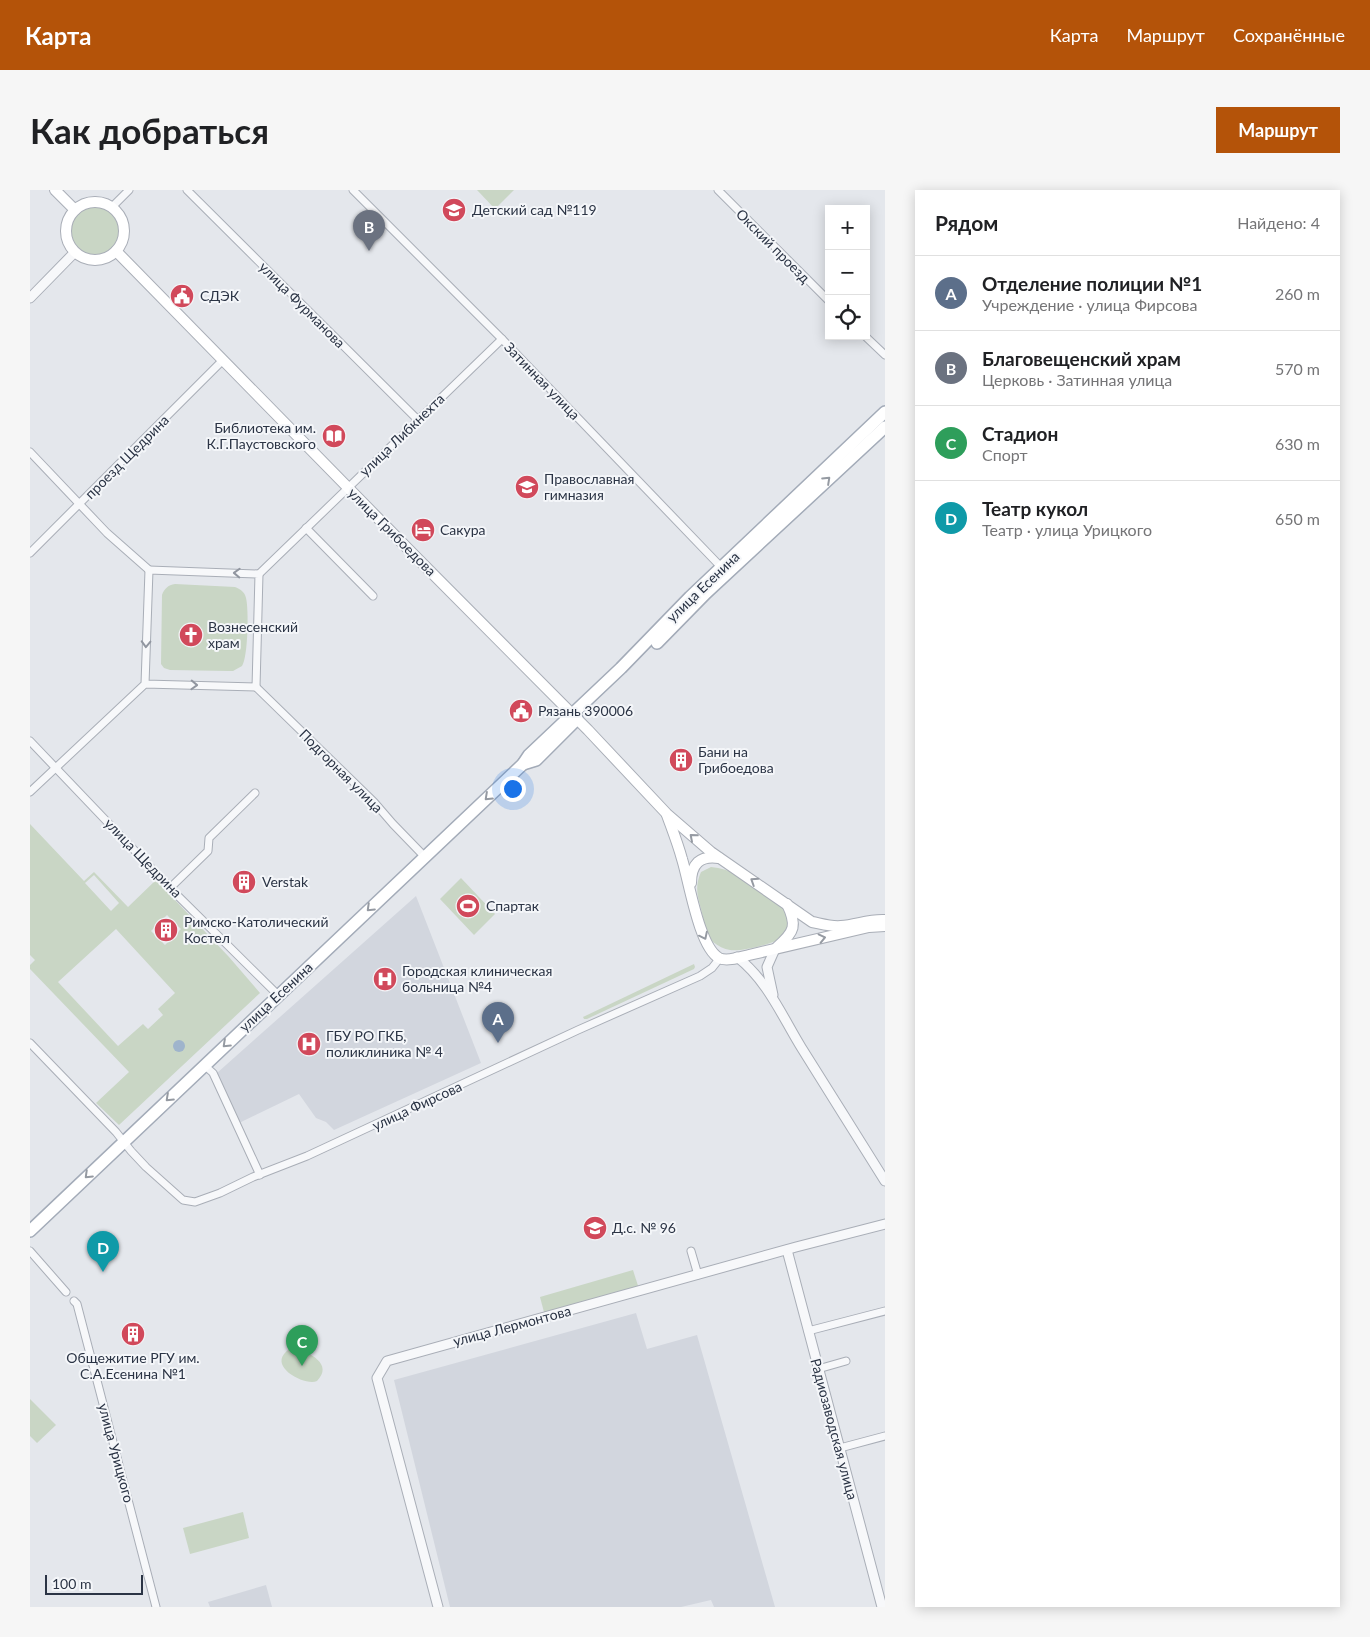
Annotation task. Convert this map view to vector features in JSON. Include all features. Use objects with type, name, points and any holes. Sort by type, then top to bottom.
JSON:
[{"type":"main road","points":[[55,190],[75,210]]},
{"type":"main road","points":[[92,202],[102,203],[112,208],[119,214],[123,223],[124,236],[116,251],[100,260],[91,260],[75,252],[68,243],[66,234],[70,217],[75,210],[92,202]]},
{"type":"main road","name":"улица Грибоедова","points":[[116,251],[707,855]]},
{"type":"main road","name":"улица Есенина","points":[[724,571],[885,412]]},
{"type":"main road","name":"улица Есенина","points":[[30,1231],[523,764],[529,755],[574,717],[690,597],[724,571],[885,427]]},
{"type":"main road","points":[[667,814],[682,857],[701,930],[712,951],[720,958],[737,957],[869,927],[885,926]]},
{"type":"main road","points":[[682,857],[707,855],[720,858],[812,922],[826,926],[841,926],[872,920],[885,920]]},
{"type":"main road","points":[[692,894],[691,874],[695,865],[707,855]]},
{"type":"main road","points":[[775,949],[787,939],[794,928],[793,917],[786,904]]},
{"type":"street","points":[[112,208],[129,190]]},
{"type":"street","name":"улица Фурманова","points":[[187,190],[418,420]]},
{"type":"street","name":"Затинная улица","points":[[353,190],[502,339],[724,571]]},
{"type":"street","name":"Окский проезд","points":[[718,190],[825,297]]},
{"type":"street","points":[[30,298],[75,252]]},
{"type":"street","name":"улица Либкнехта","points":[[259,574],[502,339]]},
{"type":"street","points":[[869,340],[885,355]]},
{"type":"street","name":"проезд Щедрина","points":[[30,553],[223,360]]},
{"type":"street","points":[[30,452],[107,533],[148,570],[259,574],[256,687],[145,684],[30,792]]},
{"type":"street","points":[[306,528],[373,596]]},
{"type":"street","points":[[145,684],[148,570]]},
{"type":"street","name":"Подгорная улица","points":[[256,687],[374,802],[424,856]]},
{"type":"street","name":"улица Щедрина","points":[[30,741],[170,888],[278,995]]},
{"type":"street","points":[[170,888],[208,851],[209,838],[255,793]]},
{"type":"street","points":[[773,998],[767,967],[775,949]]},
{"type":"street","points":[[737,957],[754,972],[773,998],[792,1033],[885,1180]]},
{"type":"street","name":"улица Фирсова","points":[[30,1043],[116,1132],[146,1167],[183,1200],[195,1202],[324,1149],[578,1030],[700,976],[712,968],[720,958]]},
{"type":"street","points":[[204,1065],[213,1073],[260,1175]]},
{"type":"street","name":"улица Лермонтова","points":[[438,1607],[378,1378],[387,1362],[885,1224]]},
{"type":"street","name":"Радиозаводская улица","points":[[787,1250],[882,1607]]},
{"type":"street","points":[[30,1251],[66,1292]]},
{"type":"street","points":[[691,1252],[698,1275]]},
{"type":"street","name":"улица Урицкого","points":[[74,1301],[90,1352],[156,1607]]},
{"type":"street","points":[[808,1331],[885,1311]]},
{"type":"street","points":[[818,1369],[846,1361]]},
{"type":"street","points":[[840,1448],[885,1436]]},
{"type":"shaded area","name":"Городская клиническая больница №4","points":[[416,896],[481,1063],[334,1130],[326,1122],[316,1118],[299,1094],[239,1123],[217,1073]]},
{"type":"shaded area","points":[[636,1313],[647,1349],[697,1335],[775,1607],[714,1607],[711,1600],[681,1607],[450,1607],[394,1380]]},
{"type":"shaded area","points":[[266,1585],[272,1607],[210,1607],[208,1602]]},
{"type":"green space","points":[[477,190],[514,190],[495,209]]},
{"type":"green space","points":[[90,206],[100,206],[113,213],[120,226],[120,236],[113,249],[100,256],[90,256],[81,252],[74,245],[70,236],[70,226],[74,217],[81,210]]},
{"type":"green space","points":[[170,585],[235,587],[243,592],[247,604],[248,622],[246,654],[242,666],[233,671],[170,670],[164,668],[161,664],[162,595]]},
{"type":"green space","points":[[30,824],[84,881],[94,872],[128,907],[156,880],[229,957],[260,993],[119,1125],[96,1103],[129,1072],[30,969],[30,965],[35,960],[30,955]],"holes":[[[94,875],[119,903],[111,911],[85,883]],[[167,915],[181,929],[165,945],[151,931]],[[116,929],[175,993],[158,1009],[163,1015],[148,1029],[143,1024],[118,1046],[58,982]]]},
{"type":"green space","points":[[711,867],[740,876],[783,906],[788,921],[785,935],[768,944],[742,950],[728,950],[713,942],[705,925],[697,888],[701,872]]},
{"type":"green space","name":"Спартак","points":[[461,878],[495,914],[474,935],[440,899]]},
{"type":"green space","points":[[694,964],[694,969],[587,1019],[583,1017]]},
{"type":"green space","points":[[633,1270],[639,1289],[545,1316],[540,1297]]},
{"type":"green space","points":[[291,1348],[306,1352],[321,1364],[323,1369],[322,1375],[317,1381],[312,1382],[299,1379],[286,1370],[282,1360],[284,1354]]},
{"type":"green space","points":[[30,1399],[56,1425],[37,1443],[30,1436]]},
{"type":"green space","points":[[243,1512],[249,1538],[190,1554],[183,1528]]},
{"type":"water","points":[[177,1040],[181,1040],[185,1046],[181,1052],[177,1052],[173,1048],[173,1044]]},
{"type":"place","name":"Детский сад №119","points":[[454,210]]},
{"type":"place","name":"Благовещенский храм","points":[[369,251]]},
{"type":"place","name":"СДЭК","points":[[182,296]]},
{"type":"place","name":"Библиотека им. К.Г.Паустовского","points":[[334,436]]},
{"type":"place","name":"Православная гимназия","points":[[527,487]]},
{"type":"place","name":"Сакура","points":[[423,530]]},
{"type":"place","name":"Вознесенский храм","points":[[191,635]]},
{"type":"place","name":"Рязань 390006","points":[[521,711]]},
{"type":"place","name":"Бани на Грибоедова","points":[[681,760]]},
{"type":"place","name":"Verstak","points":[[244,882]]},
{"type":"place","name":"Спартак","points":[[468,906]]},
{"type":"place","name":"Римско-Католический Костел","points":[[166,930]]},
{"type":"place","name":"Городская клиническая больница №4","points":[[385,979]]},
{"type":"place","name":"Отделение полиции №1","points":[[498,1043]]},
{"type":"place","name":"ГБУ РО ГКБ, поликлиника № 4","points":[[309,1044]]},
{"type":"place","name":"Д.с. № 96","points":[[595,1228]]},
{"type":"place","name":"Театр кукол","points":[[103,1272]]},
{"type":"place","name":"Общежитие РГУ им. С.А.Есенина №1","points":[[133,1334]]},
{"type":"place","name":"Стадион","points":[[302,1366]]}]
